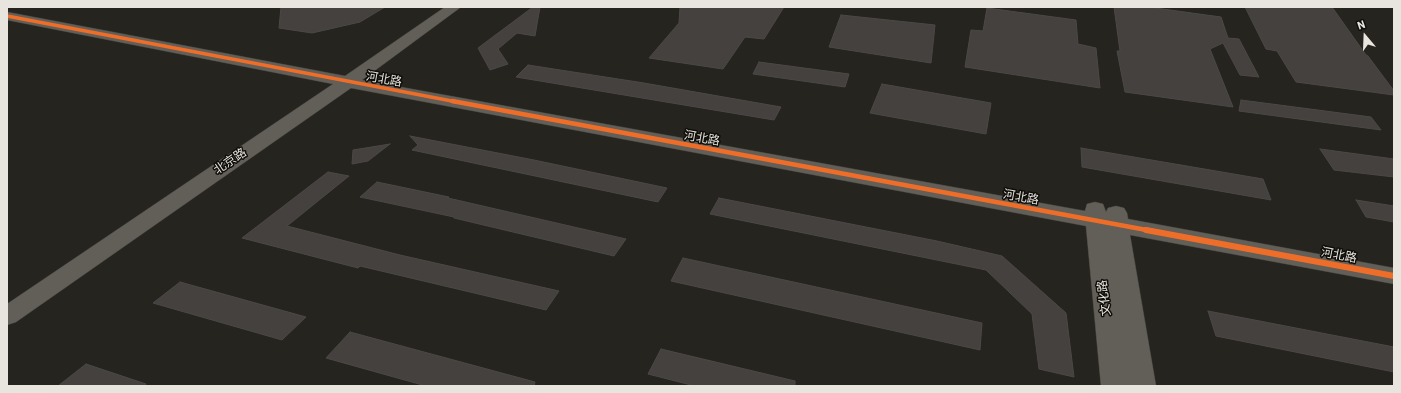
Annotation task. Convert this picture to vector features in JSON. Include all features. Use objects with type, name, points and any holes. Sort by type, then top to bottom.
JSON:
[{"type":"street","name":"北京路","points":[[7,316],[346,77],[441,7]]},
{"type":"street","name":"北京路","points":[[7,302],[454,7]]},
{"type":"street","name":"河北路","points":[[7,9],[346,77]]},
{"type":"street","name":"河北路","points":[[7,16],[1106,217],[1394,276]]},
{"type":"street","name":"河北路","points":[[1106,217],[1394,262]]},
{"type":"street","name":"文化路","points":[[1106,217],[1115,386]]},
{"type":"street","name":"文化路","points":[[1106,217],[1142,386]]},
{"type":"building","points":[[281,7],[385,7],[360,22],[312,33],[279,28]]},
{"type":"building","points":[[533,7],[540,7],[535,36],[517,33],[498,49],[508,64],[490,70],[478,48]]},
{"type":"building","points":[[680,7],[784,7],[764,39],[745,37],[723,69],[649,58],[679,23]]},
{"type":"building","points":[[1114,7],[1148,7],[1221,17],[1228,38],[1239,39],[1259,77],[1240,75],[1223,43],[1210,49],[1233,107],[1125,92],[1117,51],[1120,51]]},
{"type":"building","points":[[1245,7],[1332,7],[1394,91],[1394,95],[1296,82],[1277,51],[1266,49]]},
{"type":"building","points":[[987,8],[1076,20],[1078,44],[1096,48],[1100,88],[965,67],[971,30],[983,31]]},
{"type":"building","points":[[841,15],[935,25],[931,63],[829,47]]},
{"type":"building","points":[[759,62],[849,74],[845,87],[753,74]]},
{"type":"building","points":[[528,65],[644,83],[781,107],[774,120],[516,77]]},
{"type":"building","points":[[882,84],[991,103],[986,134],[870,113]]},
{"type":"building","points":[[1241,100],[1371,117],[1381,130],[1239,111]]},
{"type":"building","points":[[410,136],[667,188],[658,202],[412,150],[418,145]]},
{"type":"building","points":[[390,144],[368,161],[352,164],[353,150]]},
{"type":"building","points":[[1081,148],[1263,179],[1271,200],[1082,167]]},
{"type":"building","points":[[1320,149],[1394,159],[1394,177],[1334,170]]},
{"type":"building","points":[[328,172],[349,176],[287,226],[400,255],[559,291],[546,310],[360,266],[358,268],[242,238]]},
{"type":"building","points":[[377,182],[449,197],[448,198],[626,239],[614,256],[454,217],[360,197]]},
{"type":"building","points":[[719,198],[937,241],[1002,256],[1066,313],[1074,377],[1039,369],[1032,314],[986,270],[710,214]]},
{"type":"building","points":[[1356,200],[1394,206],[1394,222],[1366,217]]},
{"type":"building","points":[[683,258],[982,323],[980,350],[671,281]]},
{"type":"building","points":[[180,282],[306,317],[282,340],[153,303]]},
{"type":"building","points":[[1208,311],[1394,347],[1394,372],[1216,336]]},
{"type":"building","points":[[350,332],[535,382],[534,386],[426,386],[326,358]]},
{"type":"building","points":[[661,349],[795,381],[795,386],[695,386],[648,374]]},
{"type":"building","points":[[86,364],[146,384],[145,386],[58,386]]},
{"type":"cycle path","points":[[7,16],[347,82],[1394,276]]}]
